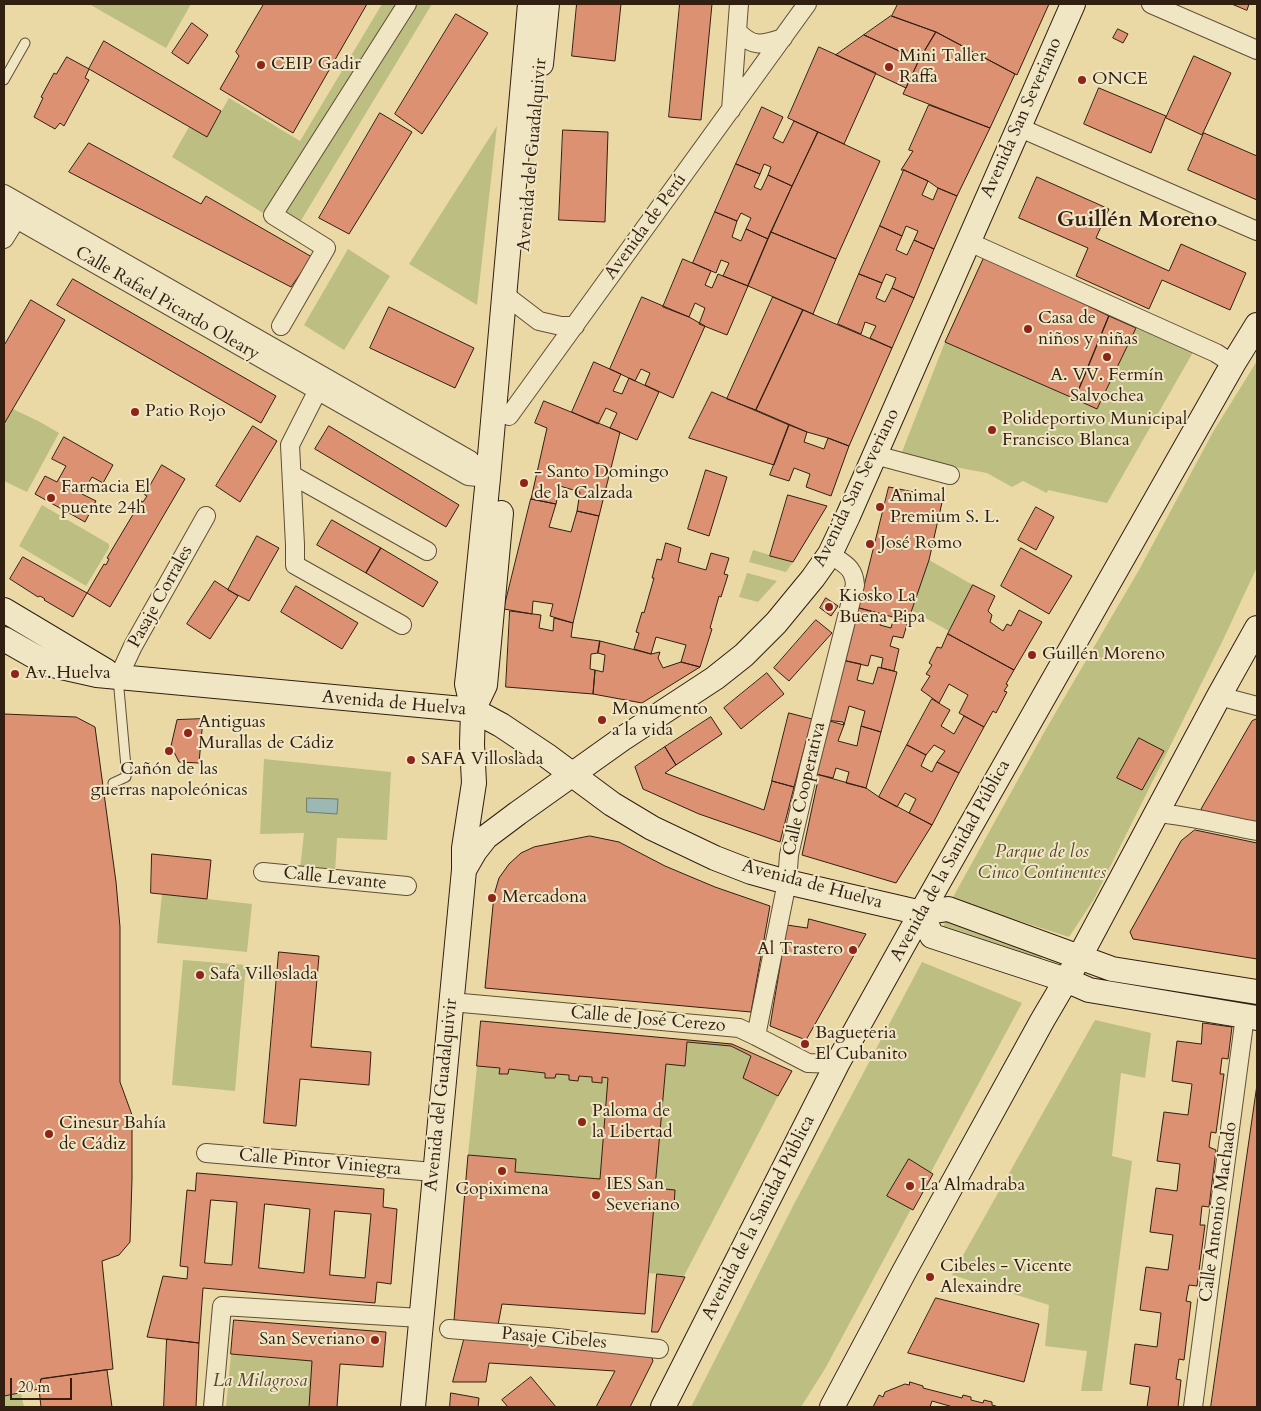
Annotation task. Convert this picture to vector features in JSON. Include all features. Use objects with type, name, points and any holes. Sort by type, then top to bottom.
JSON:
[{"type":"street","points":[[281,326],[326,248],[273,215],[408,4]]},
{"type":"street","name":"Avenida del Guadalquivir","points":[[496,480],[509,416],[512,301],[530,4]]},
{"type":"street","name":"Avenida del Guadalquivir","points":[[413,1407],[464,870],[464,848],[474,783],[473,710],[467,684],[496,480],[512,301],[547,4]]},
{"type":"street","points":[[730,110],[739,4]]},
{"type":"street","name":"Avenida de Perú","points":[[509,416],[807,4]]},
{"type":"street","name":"Avenida San Severiano","points":[[464,870],[475,851],[486,838],[518,813],[622,739],[715,678],[744,655],[776,623],[830,554],[969,242],[1072,4]]},
{"type":"street","points":[[1151,4],[1257,50]]},
{"type":"street","points":[[737,30],[744,38],[753,43],[764,44],[783,38]]},
{"type":"street","points":[[1018,128],[1257,231]]},
{"type":"street","name":"Calle Rafael Picardo Oleary","points":[[4,194],[15,212],[321,384],[468,476],[496,480]]},
{"type":"street","points":[[4,239],[15,212]]},
{"type":"street","points":[[969,242],[1216,352],[1233,364]]},
{"type":"street","points":[[512,301],[539,321],[561,326],[574,326]]},
{"type":"street","name":"Avenida de la Sanidad Pública","points":[[663,1407],[837,1064],[1233,364],[1257,325]]},
{"type":"street","points":[[321,384],[290,444],[296,544],[295,565],[402,625]]},
{"type":"street","points":[[875,455],[950,475]]},
{"type":"street","points":[[292,475],[427,551]]},
{"type":"street","name":"Pasaje Corrales","points":[[118,678],[133,646],[206,516]]},
{"type":"street","name":"Calle Cooperativa","points":[[756,1036],[786,882],[788,859],[855,585],[854,574],[830,554]]},
{"type":"street","name":"Avenida de Huelva","points":[[4,610],[118,678]]},
{"type":"street","points":[[832,1407],[905,1270],[1042,1021],[1079,958],[1257,628]]},
{"type":"street","name":"Avenida de Huelva","points":[[4,639],[48,664],[97,676],[473,710],[501,725],[546,755],[612,804],[652,828],[715,858],[751,872],[786,882],[921,913]]},
{"type":"street","points":[[1219,696],[1257,706]]},
{"type":"street","points":[[1157,813],[1182,815],[1257,831]]},
{"type":"street","name":"Calle Levante","points":[[263,872],[407,886]]},
{"type":"street","points":[[1251,1017],[1089,990],[1066,980],[932,936],[921,913],[948,909],[1112,969],[1257,992]]},
{"type":"street","name":"Calle de José Cerezo","points":[[451,1002],[739,1028],[808,1063],[837,1064]]},
{"type":"street","name":"Calle Antonio Machado","points":[[1193,1407],[1251,1017]]},
{"type":"street","name":"Calle Pintor Viniegra","points":[[206,1153],[434,1172]]},
{"type":"street","points":[[213,1407],[222,1306],[421,1318]]},
{"type":"street","name":"Pasaje Cibeles","points":[[449,1330],[548,1337],[659,1350]]},
{"type":"lane","points":[[4,80],[25,43]]},
{"type":"lane","points":[[113,783],[126,778],[118,678]]},
{"type":"green space","points":[[89,4],[191,4],[166,48]]},
{"type":"green space","points":[[382,4],[432,4],[294,232],[172,157],[189,127],[207,136],[229,98],[300,141]]},
{"type":"green space","points":[[497,126],[477,305],[409,264]]},
{"type":"green space","points":[[348,249],[390,276],[344,350],[304,325]]},
{"type":"green space","points":[[1136,328],[1196,347],[1107,503],[1048,490],[1047,493],[1023,481],[1012,487],[987,473],[900,457],[945,342],[1097,409]]},
{"type":"green space","name":"Parque de los Cinco Continentes","points":[[1257,361],[1257,567],[1223,640],[1094,899],[1069,937],[952,899],[1046,729],[1139,570],[1213,432]]},
{"type":"green space","points":[[13,409],[59,433],[27,492],[4,481],[4,424]]},
{"type":"green space","points":[[42,505],[109,544],[109,548],[86,586],[19,546]]},
{"type":"green space","points":[[753,550],[793,562],[786,572],[749,562]]},
{"type":"green space","points":[[929,560],[973,585],[949,631],[911,610]]},
{"type":"green space","points":[[747,573],[777,581],[758,602],[739,597]]},
{"type":"green space","points":[[264,759],[391,772],[387,840],[337,838],[335,872],[300,869],[304,833],[260,834]]},
{"type":"green space","points":[[162,894],[252,904],[247,952],[157,943]]},
{"type":"green space","points":[[947,918],[1043,953],[1041,962],[943,927]]},
{"type":"green space","points":[[183,960],[246,965],[235,1091],[172,1085]]},
{"type":"green space","points":[[922,962],[1022,1003],[826,1367],[801,1407],[691,1407],[793,1206]]},
{"type":"green space","points":[[1095,1020],[1151,1033],[1145,1078],[1121,1073],[1112,1156],[1132,1161],[1102,1391],[1081,1391],[1087,1351],[1045,1346],[1049,1305],[952,1275]]},
{"type":"green space","points":[[687,1042],[731,1046],[751,1056],[744,1078],[778,1096],[684,1276],[648,1273],[654,1204],[674,1205],[675,1190],[655,1188],[666,1064],[685,1066]]},
{"type":"green space","points":[[477,1066],[500,1068],[500,1074],[508,1074],[509,1069],[545,1073],[545,1078],[555,1078],[556,1074],[569,1075],[569,1080],[578,1081],[579,1076],[592,1077],[592,1082],[602,1083],[602,1077],[608,1078],[600,1179],[515,1172],[515,1159],[468,1155]]},
{"type":"green space","name":"La Milagrosa","points":[[231,1354],[312,1361],[309,1407],[226,1407]]},
{"type":"green space","points":[[21,1393],[24,1407],[4,1407],[4,1396]]},
{"type":"water","points":[[307,798],[338,799],[337,814],[307,812]]},
{"type":"building","points":[[264,4],[367,4],[293,133],[220,89],[239,56],[236,52]]},
{"type":"building","points":[[577,4],[621,4],[615,61],[572,56]]},
{"type":"building","points":[[680,4],[712,4],[701,120],[669,117]]},
{"type":"building","points":[[898,4],[1049,4],[1017,75],[936,32],[892,16]]},
{"type":"building","points":[[1232,4],[1249,4],[1247,10]]},
{"type":"building","points":[[456,14],[488,33],[422,134],[395,114]]},
{"type":"building","points":[[891,16],[936,32],[919,60],[864,35]]},
{"type":"building","points":[[192,23],[208,35],[188,64],[172,53]]},
{"type":"building","points":[[1118,29],[1128,34],[1123,43],[1113,38]]},
{"type":"building","points":[[936,32],[1015,74],[990,128],[903,94],[919,60]]},
{"type":"building","name":"Mini Taller Raffa","points":[[864,35],[919,60],[906,88],[836,55]]},
{"type":"building","points":[[104,41],[221,111],[207,137],[89,69]]},
{"type":"building","points":[[819,47],[876,73],[844,144],[788,118]]},
{"type":"building","points":[[1194,56],[1231,73],[1202,135],[1166,118]]},
{"type":"building","points":[[67,57],[89,69],[85,78],[89,80],[64,126],[60,123],[55,129],[34,117],[43,98],[41,97],[54,73],[56,74]]},
{"type":"building","name":"ONCE","points":[[1081,76],[1086,79],[1083,84],[1078,81]]},
{"type":"building","points":[[1099,88],[1166,116],[1151,153],[1084,124]]},
{"type":"building","points":[[929,105],[990,128],[957,196],[901,170],[913,151],[909,150]]},
{"type":"building","points":[[762,107],[783,117],[773,138],[783,143],[794,121],[818,132],[792,186],[768,175],[771,167],[764,164],[760,174],[736,164]]},
{"type":"building","points":[[380,113],[412,132],[349,234],[319,218]]},
{"type":"building","points":[[563,130],[608,132],[605,222],[559,220]]},
{"type":"building","points":[[818,132],[880,161],[836,259],[771,232]]},
{"type":"building","points":[[1204,133],[1257,156],[1257,200],[1188,170]]},
{"type":"building","points":[[89,143],[201,204],[206,196],[312,257],[291,287],[69,172]]},
{"type":"building","points":[[736,164],[760,174],[754,187],[761,190],[768,175],[792,186],[768,239],[746,229],[751,218],[741,213],[737,221],[715,212]]},
{"type":"building","points":[[904,170],[928,181],[922,195],[933,200],[938,188],[957,196],[934,249],[914,240],[918,231],[906,226],[902,236],[880,226]]},
{"type":"building","points":[[1037,177],[1109,209],[1096,238],[1169,271],[1181,244],[1246,273],[1230,310],[1162,280],[1149,309],[1076,276],[1088,248],[1019,218]]},
{"type":"building","points":[[715,212],[737,221],[732,237],[741,241],[746,229],[768,239],[748,286],[723,276],[729,263],[721,260],[716,273],[693,263]]},
{"type":"building","points":[[880,226],[902,236],[896,250],[907,255],[914,240],[934,249],[914,298],[892,288],[896,278],[886,274],[882,283],[859,274]]},
{"type":"building","points":[[771,232],[836,259],[813,314],[748,286]]},
{"type":"building","name":"Casa de niños y niñas","points":[[989,258],[1109,316],[1075,399],[945,342],[983,259]]},
{"type":"building","points":[[683,259],[711,271],[705,285],[712,288],[718,274],[748,286],[727,335],[699,324],[705,308],[695,303],[689,317],[663,307]]},
{"type":"building","points":[[859,274],[882,283],[876,298],[885,302],[892,288],[914,298],[892,348],[870,338],[876,326],[865,322],[861,334],[838,324]]},
{"type":"building","points":[[73,279],[276,396],[261,423],[57,305]]},
{"type":"building","points":[[642,297],[705,326],[673,398],[645,385],[650,373],[641,369],[635,381],[610,369]]},
{"type":"building","points":[[773,297],[803,310],[756,410],[727,399]]},
{"type":"building","points":[[31,300],[65,320],[4,424],[4,346]]},
{"type":"building","points":[[389,307],[474,348],[455,388],[370,348]]},
{"type":"building","points":[[803,310],[892,348],[849,446],[807,432],[756,410]]},
{"type":"building","name":"A. VV. Fermín Salvochea","points":[[1109,316],[1136,328],[1097,409],[1075,399]]},
{"type":"building","points":[[594,362],[621,374],[613,391],[622,394],[629,378],[659,392],[637,440],[610,428],[617,413],[606,408],[598,424],[572,412]]},
{"type":"building","points":[[712,392],[789,425],[774,465],[689,438]]},
{"type":"building","points":[[544,401],[620,432],[599,516],[577,511],[580,492],[560,486],[556,504],[531,499],[547,428],[535,423]]},
{"type":"building","points":[[789,425],[807,432],[804,442],[824,449],[828,438],[849,446],[831,496],[806,487],[810,474],[794,468],[789,481],[770,475]]},
{"type":"building","points":[[253,426],[277,441],[240,502],[216,486]]},
{"type":"building","points":[[329,426],[459,505],[446,527],[315,449]]},
{"type":"building","points":[[64,437],[113,465],[103,483],[92,477],[82,494],[96,501],[85,522],[35,494],[45,476],[57,482],[66,466],[52,459]]},
{"type":"building","points":[[162,465],[185,479],[110,607],[87,593],[104,564],[106,565],[109,559],[107,558],[141,501],[143,502],[147,496],[145,495]]},
{"type":"building","points":[[706,470],[727,477],[709,536],[688,529]]},
{"type":"building","points":[[889,487],[943,498],[929,560],[908,621],[859,608]]},
{"type":"building","points":[[788,495],[827,506],[793,562],[770,556]]},
{"type":"building","points":[[531,499],[556,504],[549,527],[571,532],[577,511],[599,516],[573,623],[550,616],[553,604],[533,601],[532,614],[504,609]]},
{"type":"building","points":[[1036,507],[1054,517],[1036,550],[1018,540]]},
{"type":"building","points":[[332,520],[381,548],[366,573],[317,545]]},
{"type":"building","points":[[257,536],[279,548],[249,601],[228,590]]},
{"type":"building","points":[[666,543],[681,548],[678,562],[706,570],[711,553],[729,558],[724,574],[728,575],[721,597],[719,596],[710,628],[712,629],[700,667],[681,662],[686,645],[656,637],[651,654],[634,649],[639,633],[636,632],[642,612],[644,613],[654,578],[652,578],[657,559],[661,560]]},
{"type":"building","points":[[381,548],[438,582],[423,607],[366,573]]},
{"type":"building","points":[[1021,548],[1072,576],[1049,614],[1001,586]]},
{"type":"building","points":[[23,557],[87,593],[73,617],[10,579]]},
{"type":"building","points":[[215,581],[238,596],[210,639],[187,624]]},
{"type":"building","points":[[973,585],[995,596],[988,611],[992,615],[990,622],[1003,631],[1007,624],[1011,626],[1019,610],[1042,622],[1014,670],[948,634]]},
{"type":"building","points":[[296,586],[358,623],[342,649],[281,612]]},
{"type":"building","name":"Kiosko La Buena Pipa","points":[[826,598],[838,606],[831,616],[820,608]]},
{"type":"building","points":[[859,608],[882,614],[880,625],[891,628],[894,617],[908,621],[903,638],[893,636],[890,646],[899,649],[894,671],[881,668],[883,658],[871,655],[868,666],[846,661]]},
{"type":"building","points":[[510,611],[541,615],[539,628],[553,631],[554,618],[573,623],[571,637],[600,641],[598,653],[591,654],[590,669],[595,670],[593,694],[506,687]]},
{"type":"building","points":[[816,620],[832,633],[789,681],[774,668]]},
{"type":"building","points":[[948,634],[1014,670],[1006,684],[1008,685],[1004,691],[1007,692],[996,713],[993,711],[984,727],[959,713],[968,695],[949,684],[939,703],[921,690],[930,676],[926,674],[932,665],[929,663],[937,647],[941,648]]},
{"type":"building","points":[[600,641],[651,654],[660,652],[658,658],[663,668],[681,662],[700,667],[642,703],[593,694],[595,670],[603,672],[605,655],[598,653]]},
{"type":"building","points":[[842,660],[861,664],[857,680],[873,684],[878,667],[897,672],[881,732],[861,726],[865,711],[849,706],[844,725],[826,720]]},
{"type":"building","points":[[767,673],[784,694],[741,729],[724,708]]},
{"type":"building","points":[[932,699],[950,710],[941,726],[954,734],[964,716],[984,727],[959,773],[937,762],[945,751],[934,745],[926,755],[907,745]]},
{"type":"building","points":[[789,713],[812,719],[794,787],[772,781]]},
{"type":"building","points":[[4,714],[76,717],[95,727],[116,882],[120,927],[120,1082],[132,1115],[132,1179],[130,1242],[119,1255],[102,1261],[113,1369],[41,1379],[39,1389],[4,1396]]},
{"type":"building","points":[[711,717],[722,734],[676,765],[665,747]]},
{"type":"building","name":"Antiguas Murallas de Cádiz","points":[[203,719],[199,763],[179,762],[171,746],[177,720]]},
{"type":"building","points":[[1257,719],[1257,826],[1207,815],[1201,809],[1252,721]]},
{"type":"building","points":[[826,720],[843,722],[844,725],[838,741],[857,746],[861,726],[881,732],[866,788],[846,783],[849,772],[836,768],[833,778],[816,774]]},
{"type":"building","points":[[1139,738],[1164,751],[1142,790],[1117,778]]},
{"type":"building","points":[[907,745],[926,755],[921,766],[932,772],[937,762],[959,773],[932,825],[909,813],[916,799],[905,793],[897,807],[879,797]]},
{"type":"building","points":[[665,747],[676,765],[665,773],[764,810],[772,781],[794,787],[780,842],[699,814],[643,789],[635,767]]},
{"type":"building","points":[[816,774],[866,788],[932,825],[896,883],[802,855],[818,780]]},
{"type":"building","points":[[1195,830],[1257,843],[1257,959],[1133,939],[1130,932],[1181,841]]},
{"type":"building","points":[[590,836],[619,842],[665,866],[715,887],[770,906],[751,1012],[485,988],[494,895],[499,878],[509,864],[521,853],[534,847]]},
{"type":"building","points":[[152,854],[211,860],[207,899],[151,893]]},
{"type":"building","points":[[809,919],[866,934],[806,1040],[770,1026],[787,925],[807,928]]},
{"type":"building","points":[[279,952],[319,956],[311,1047],[371,1052],[369,1085],[300,1079],[296,1126],[264,1123]]},
{"type":"building","points":[[481,1021],[732,1044],[792,1071],[778,1096],[743,1078],[751,1056],[731,1046],[687,1042],[685,1066],[666,1064],[655,1188],[675,1190],[674,1206],[654,1204],[645,1314],[502,1304],[498,1325],[454,1320],[468,1155],[516,1159],[515,1172],[600,1179],[608,1078],[602,1077],[602,1083],[592,1082],[592,1077],[579,1076],[578,1081],[569,1080],[569,1075],[556,1074],[555,1078],[545,1078],[545,1073],[509,1069],[508,1074],[499,1074],[500,1068],[477,1066]]},
{"type":"building","points":[[1203,1023],[1232,1027],[1228,1059],[1222,1058],[1220,1074],[1224,1074],[1216,1133],[1211,1132],[1209,1147],[1216,1150],[1209,1207],[1202,1206],[1200,1225],[1205,1225],[1197,1286],[1189,1285],[1186,1301],[1191,1302],[1184,1360],[1179,1359],[1176,1379],[1181,1380],[1178,1407],[1147,1407],[1150,1387],[1130,1384],[1135,1344],[1157,1347],[1161,1313],[1140,1310],[1146,1267],[1168,1270],[1173,1235],[1150,1232],[1156,1188],[1177,1191],[1180,1164],[1157,1161],[1164,1112],[1188,1115],[1192,1084],[1172,1081],[1177,1041],[1201,1044]]},
{"type":"building","points":[[1257,1085],[1257,1407],[1211,1407]]},
{"type":"building","name":"La Almadraba","points":[[909,1159],[933,1174],[913,1210],[887,1196]]},
{"type":"building","points":[[197,1173],[384,1189],[383,1207],[397,1209],[391,1284],[377,1282],[375,1303],[203,1288],[199,1343],[147,1337],[163,1276],[187,1279],[188,1267],[180,1266],[187,1190],[195,1191]],"holes":[[[211,1200],[237,1202],[232,1265],[205,1263]],[[265,1204],[310,1209],[304,1273],[259,1268]],[[335,1211],[371,1214],[365,1278],[330,1275]]]},
{"type":"building","points":[[657,1274],[685,1277],[658,1332],[652,1332]]},
{"type":"building","points":[[936,1298],[1039,1324],[1024,1382],[908,1353]]},
{"type":"building","points":[[234,1320],[386,1332],[383,1367],[340,1364],[337,1407],[309,1407],[312,1361],[231,1354]]},
{"type":"building","points":[[465,1336],[651,1355],[653,1361],[630,1407],[596,1407],[615,1371],[489,1363],[486,1382],[453,1382]]},
{"type":"building","points":[[167,1339],[199,1343],[196,1407],[164,1407]]},
{"type":"building","points":[[107,1370],[112,1407],[41,1407],[39,1389],[41,1379]]},
{"type":"building","points":[[531,1377],[556,1407],[508,1407],[502,1400]]},
{"type":"building","points":[[910,1382],[923,1386],[923,1388],[962,1398],[963,1395],[971,1397],[971,1400],[983,1403],[984,1400],[992,1402],[992,1405],[999,1407],[953,1407],[932,1401],[930,1407],[873,1407],[879,1395],[883,1397],[885,1392],[905,1384],[909,1385]]},
{"type":"building","points":[[451,1393],[479,1398],[478,1407],[450,1407]]},
{"type":"place","name":"CEIP Gadir","points":[[261,65]]},
{"type":"place","name":"Mini Taller Raffa","points":[[889,67]]},
{"type":"place","name":"ONCE","points":[[1082,80]]},
{"type":"place","name":"Casa de niños y niñas","points":[[1028,329]]},
{"type":"place","name":"A. VV. Fermín Salvochea","points":[[1107,357]]},
{"type":"place","name":"Patio Rojo","points":[[135,412]]},
{"type":"place","name":"Polideportivo Municipal Francisco Blanca","points":[[992,430]]},
{"type":"place","name":"- Santo Domingo de la Calzada","points":[[524,483]]},
{"type":"place","name":"Farmacia El puente 24h","points":[[51,498]]},
{"type":"place","name":"Animal Premium S. L.","points":[[880,507]]},
{"type":"place","name":"José Romo","points":[[870,544]]},
{"type":"place","name":"Kiosko La Buena Pipa","points":[[829,607]]},
{"type":"place","name":"Guillén Moreno","points":[[1032,655]]},
{"type":"place","name":"Av. Huelva","points":[[15,674]]},
{"type":"place","name":"Monumento a la vida","points":[[602,720]]},
{"type":"place","name":"Antiguas Murallas de Cádiz","points":[[188,733]]},
{"type":"place","name":"Cañón de las guerras napoleónicas","points":[[169,751]]},
{"type":"place","name":"SAFA Villoslada","points":[[411,760]]},
{"type":"place","name":"Mercadona","points":[[492,898]]},
{"type":"place","name":"Al Trastero","points":[[853,950]]},
{"type":"place","name":"Safa Villoslada","points":[[200,975]]},
{"type":"place","name":"Bagueteria El Cubanito","points":[[805,1044]]},
{"type":"place","name":"Paloma de la Libertad","points":[[582,1122]]},
{"type":"place","name":"Cinesur Bahía de Cádiz","points":[[49,1134]]},
{"type":"place","name":"Copiximena","points":[[502,1171]]},
{"type":"place","name":"La Almadraba","points":[[910,1186]]},
{"type":"place","name":"IES San Severiano","points":[[596,1195]]},
{"type":"place","name":"Cibeles - Vicente Alexaindre","points":[[930,1277]]},
{"type":"place","name":"San Severiano","points":[[375,1340]]},
{"type":"district","name":"Guillén Moreno","points":[[1137,221]]}]
